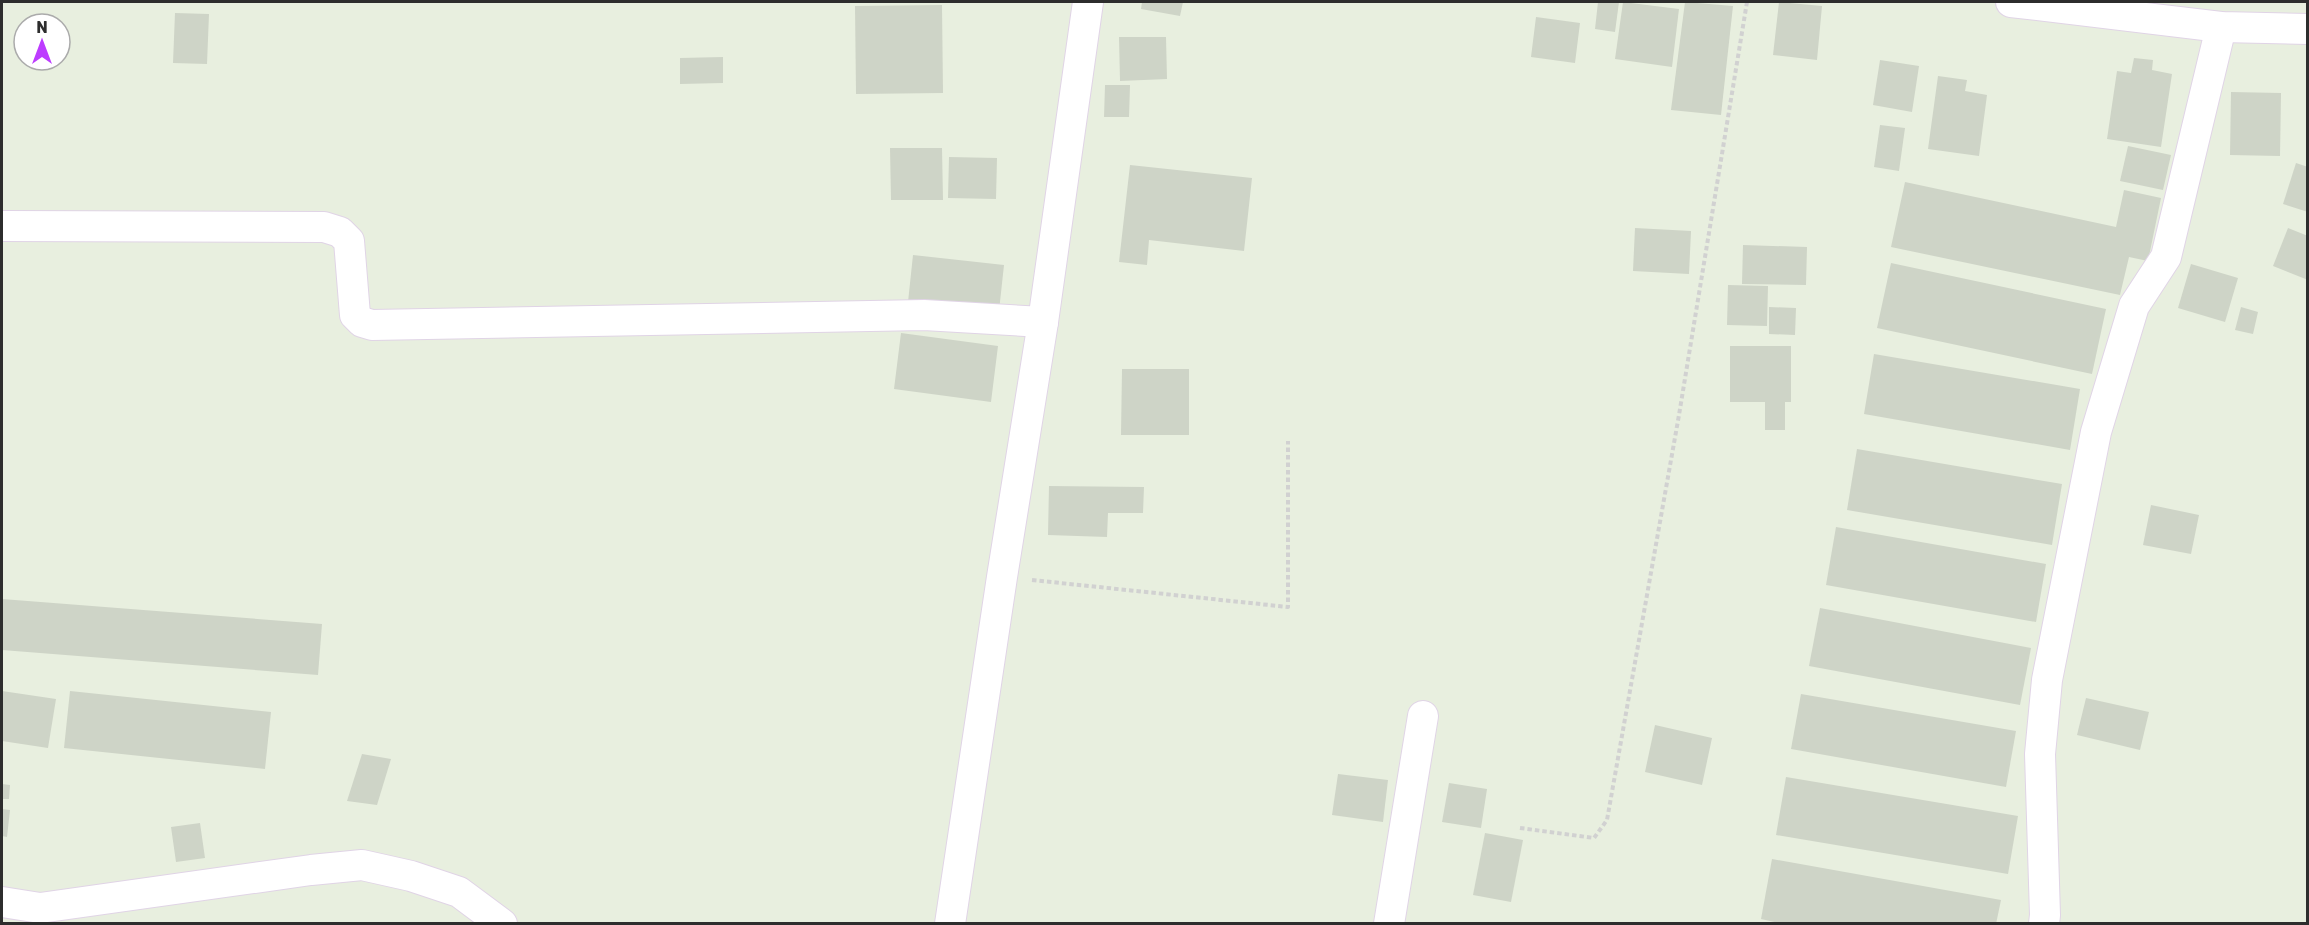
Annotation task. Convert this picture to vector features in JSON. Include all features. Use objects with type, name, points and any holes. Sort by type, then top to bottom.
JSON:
[{"type":"street","points":[[950,924],[1043,322],[1088,2]]},
{"type":"street","points":[[2011,2],[2222,27],[2307,29]]},
{"type":"street","points":[[2044,924],[2040,754],[2047,680],[2082,499],[2096,432],[2134,306],[2166,257],[2222,27]]},
{"type":"street","points":[[2,226],[324,227],[340,232],[349,242],[355,315],[362,322],[372,325],[924,315],[1043,322]]},
{"type":"street","points":[[1389,924],[1423,716]]},
{"type":"street","points":[[2,902],[40,908],[362,865],[411,876],[459,892],[502,924]]},
{"type":"path","points":[[1520,828],[1594,838],[1607,820],[1679,415],[1746,2]]},
{"type":"path","points":[[1002,577],[1288,607],[1288,441]]},
{"type":"building","points":[[1142,2],[1183,2],[1180,16],[1141,9]]},
{"type":"building","points":[[1598,2],[1619,2],[1615,32],[1595,29]]},
{"type":"building","points":[[1623,2],[1679,9],[1672,67],[1615,59]]},
{"type":"building","points":[[1685,2],[1733,6],[1721,115],[1671,110]]},
{"type":"building","points":[[1779,2],[1822,6],[1817,60],[1773,55]]},
{"type":"building","points":[[942,5],[943,93],[856,94],[855,6]]},
{"type":"building","points":[[175,13],[209,14],[207,64],[173,63]]},
{"type":"building","points":[[1536,17],[1580,23],[1575,63],[1531,57]]},
{"type":"building","points":[[1119,37],[1166,37],[1167,79],[1120,81]]},
{"type":"building","points":[[723,57],[723,83],[680,84],[680,58]]},
{"type":"building","points":[[2134,58],[2153,60],[2152,70],[2172,74],[2161,147],[2107,139],[2117,71],[2131,73]]},
{"type":"building","points":[[1880,60],[1919,66],[1912,112],[1873,105]]},
{"type":"building","points":[[1938,76],[1967,80],[1965,91],[1987,95],[1979,156],[1928,149]]},
{"type":"building","points":[[1105,85],[1130,85],[1129,117],[1104,117]]},
{"type":"building","points":[[2231,92],[2281,93],[2280,156],[2230,155]]},
{"type":"building","points":[[1880,125],[1905,128],[1899,171],[1874,167]]},
{"type":"building","points":[[2128,146],[2171,155],[2163,190],[2120,181]]},
{"type":"building","points":[[890,148],[942,148],[943,200],[891,200]]},
{"type":"building","points":[[949,157],[997,158],[996,199],[948,198]]},
{"type":"building","points":[[2296,163],[2308,167],[2308,212],[2283,204]]},
{"type":"building","points":[[1130,165],[1252,178],[1244,251],[1149,240],[1147,265],[1119,262]]},
{"type":"building","points":[[1905,182],[2116,227],[2124,190],[2161,198],[2148,261],[2129,257],[2120,295],[1891,247]]},
{"type":"building","points":[[1635,228],[1691,231],[1689,274],[1633,271]]},
{"type":"building","points":[[2288,228],[2308,236],[2308,280],[2273,266]]},
{"type":"building","points":[[1743,245],[1807,247],[1806,285],[1742,284]]},
{"type":"building","points":[[913,255],[1004,265],[999,311],[908,302]]},
{"type":"building","points":[[1891,263],[2106,309],[2092,374],[1877,328]]},
{"type":"building","points":[[2191,264],[2238,278],[2225,322],[2178,308]]},
{"type":"building","points":[[1728,285],[1768,286],[1767,326],[1727,325]]},
{"type":"building","points":[[1769,307],[1796,308],[1795,335],[1769,334]]},
{"type":"building","points":[[2241,307],[2258,312],[2253,334],[2235,330]]},
{"type":"building","points":[[901,333],[998,346],[991,402],[894,389]]},
{"type":"building","points":[[1730,346],[1791,346],[1791,402],[1785,402],[1785,430],[1765,430],[1765,402],[1730,402]]},
{"type":"building","points":[[1874,354],[2080,389],[2070,450],[1864,414]]},
{"type":"building","points":[[1122,369],[1189,369],[1189,435],[1121,435]]},
{"type":"building","points":[[1857,449],[2062,484],[2052,545],[1847,510]]},
{"type":"building","points":[[1049,486],[1144,487],[1143,513],[1108,513],[1107,537],[1048,535]]},
{"type":"building","points":[[2151,505],[2199,515],[2191,554],[2143,545]]},
{"type":"building","points":[[1836,527],[2046,564],[2036,622],[1826,585]]},
{"type":"building","points":[[2,599],[322,624],[318,675],[2,650]]},
{"type":"building","points":[[1820,608],[2031,648],[2020,705],[1809,666]]},
{"type":"building","points":[[2,691],[56,699],[48,748],[2,741]]},
{"type":"building","points":[[70,691],[271,712],[265,769],[64,748]]},
{"type":"building","points":[[1801,694],[2016,731],[2006,787],[1791,749]]},
{"type":"building","points":[[2086,698],[2149,712],[2140,750],[2077,735]]},
{"type":"building","points":[[1655,725],[1712,738],[1702,785],[1645,772]]},
{"type":"building","points":[[362,754],[391,759],[377,805],[347,801]]},
{"type":"building","points":[[1338,774],[1388,780],[1383,822],[1332,815]]},
{"type":"building","points":[[1786,777],[2018,816],[2008,874],[1776,835]]},
{"type":"building","points":[[1449,783],[1487,789],[1481,828],[1442,822]]},
{"type":"building","points":[[2,784],[10,785],[9,799],[2,799]]},
{"type":"building","points":[[2,809],[10,810],[7,837],[2,836]]},
{"type":"building","points":[[200,823],[205,858],[176,862],[171,827]]},
{"type":"building","points":[[1485,833],[1523,840],[1511,902],[1473,895]]},
{"type":"building","points":[[1772,859],[2001,900],[1996,924],[1784,924],[1761,919]]}]
